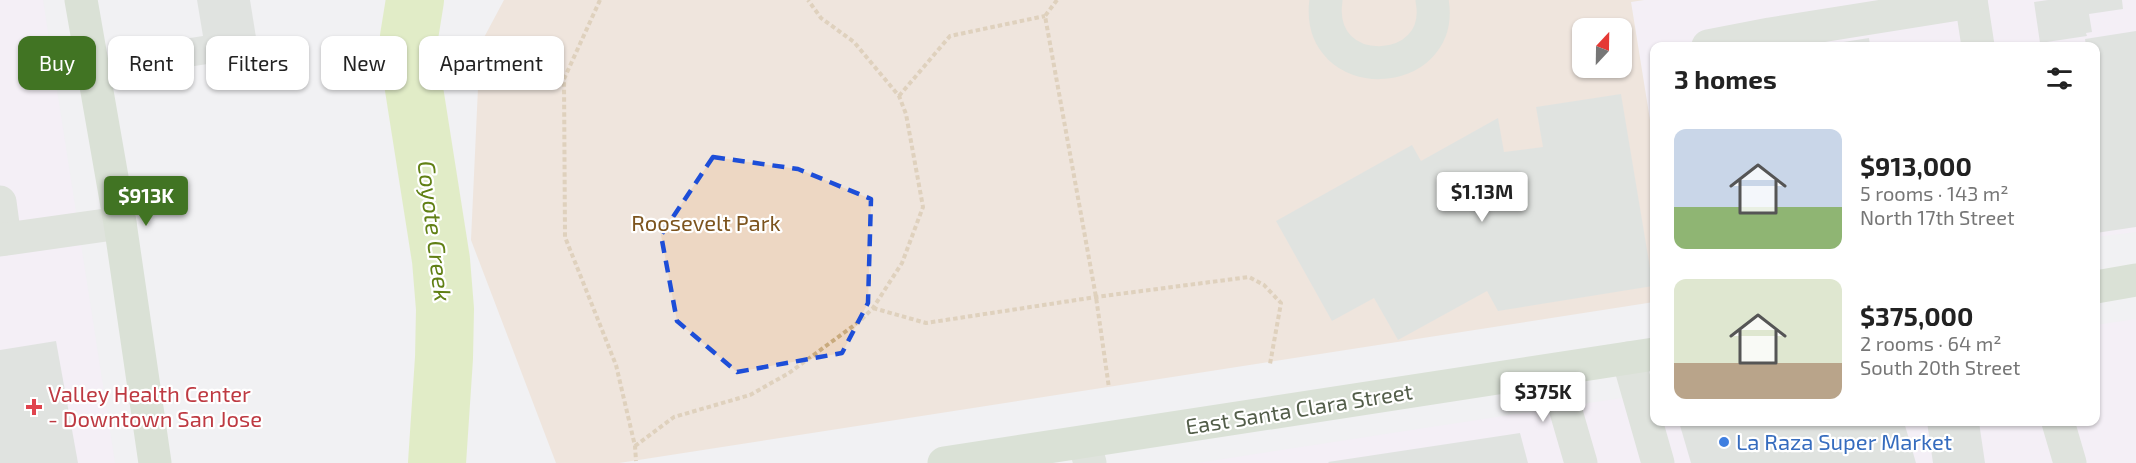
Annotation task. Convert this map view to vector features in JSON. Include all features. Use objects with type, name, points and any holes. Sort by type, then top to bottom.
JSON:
[{"type":"main road","points":[[81,0],[120,223],[155,463]]},
{"type":"main road","points":[[2100,286],[2136,280]]},
{"type":"main road","name":"East Santa Clara Street","points":[[944,463],[1087,452],[1641,356]]},
{"type":"street","points":[[1326,0],[1325,20],[1332,37],[1343,50],[1358,60],[1375,64],[1393,62],[1409,55],[1423,43],[1431,27],[1434,9],[1432,0]]},
{"type":"street","points":[[1750,42],[1771,40],[1971,1],[1977,42]]},
{"type":"street","points":[[0,202],[3,239],[120,223]]},
{"type":"street","points":[[1641,356],[1650,413]]},
{"type":"street","points":[[1554,370],[1581,463]]},
{"type":"street","points":[[1652,426],[1658,463]]},
{"type":"street","points":[[2059,426],[2070,463]]},
{"type":"path","points":[[600,0],[564,79],[565,237],[616,364],[635,446],[636,461]]},
{"type":"path","points":[[635,446],[674,417],[750,396],[789,373],[860,321],[873,308],[902,263],[923,207],[906,114],[899,96],[854,42],[821,18],[808,0]]},
{"type":"path","points":[[899,96],[950,36],[1045,16],[1057,0]]},
{"type":"path","points":[[1045,16],[1096,297],[1109,388]]},
{"type":"path","points":[[873,308],[926,323],[1249,277],[1264,285],[1281,303],[1270,364]]},
{"type":"highlighted area","points":[[713,157],[798,169],[871,199],[868,303],[842,353],[737,372],[677,321],[661,235]]},
{"type":"shaded area","points":[[0,0],[43,0],[49,36],[18,36],[18,90],[57,90],[115,463],[0,463]]},
{"type":"shaded area","points":[[1644,0],[2136,0],[2136,232],[2100,236],[2100,42],[1650,42],[1650,120],[1631,2]]},
{"type":"shaded area","points":[[2136,319],[2136,463],[1197,463],[1650,394],[1650,426],[2100,426],[2100,324]]},
{"type":"green space","name":"Roosevelt Park","points":[[504,0],[1644,0],[1631,2],[1650,120],[1650,303],[619,463],[556,463],[471,240],[478,90],[564,90],[564,36],[485,36]]},
{"type":"building","points":[[197,0],[250,0],[256,36],[206,36],[206,64],[194,66],[194,37],[203,36]]},
{"type":"building","points":[[2122,0],[2123,9],[2089,14],[2092,32],[2086,33],[2087,36],[2040,42],[2034,2]]},
{"type":"building","points":[[2136,31],[2136,227],[2100,232],[2100,42],[2085,42],[2085,39]]},
{"type":"building","points":[[1869,38],[1870,42],[1843,42]]},
{"type":"building","points":[[1621,94],[1650,268],[1650,286],[1498,311],[1487,291],[1398,340],[1374,298],[1332,321],[1276,221],[1412,145],[1421,161],[1498,118],[1504,152],[1543,147],[1536,107]]},
{"type":"building","name":"Valley Health Center - Downtown San Jose","points":[[56,341],[78,463],[0,463],[0,350]]},
{"type":"building","points":[[1680,426],[1905,426],[1916,463],[1691,463]]},
{"type":"building","points":[[1928,426],[1980,426],[1985,463],[1933,463]]},
{"type":"building","points":[[1520,433],[1528,463],[1328,462]]},
{"type":"waterway","name":"Coyote Creek","points":[[415,0],[409,37],[409,57],[441,260],[445,309],[437,463]]},
{"type":"place","name":"Valley Health Center - Downtown San Jose","points":[[34,407]]},
{"type":"place","name":"La Raza Super Market","points":[[1724,442]]}]
